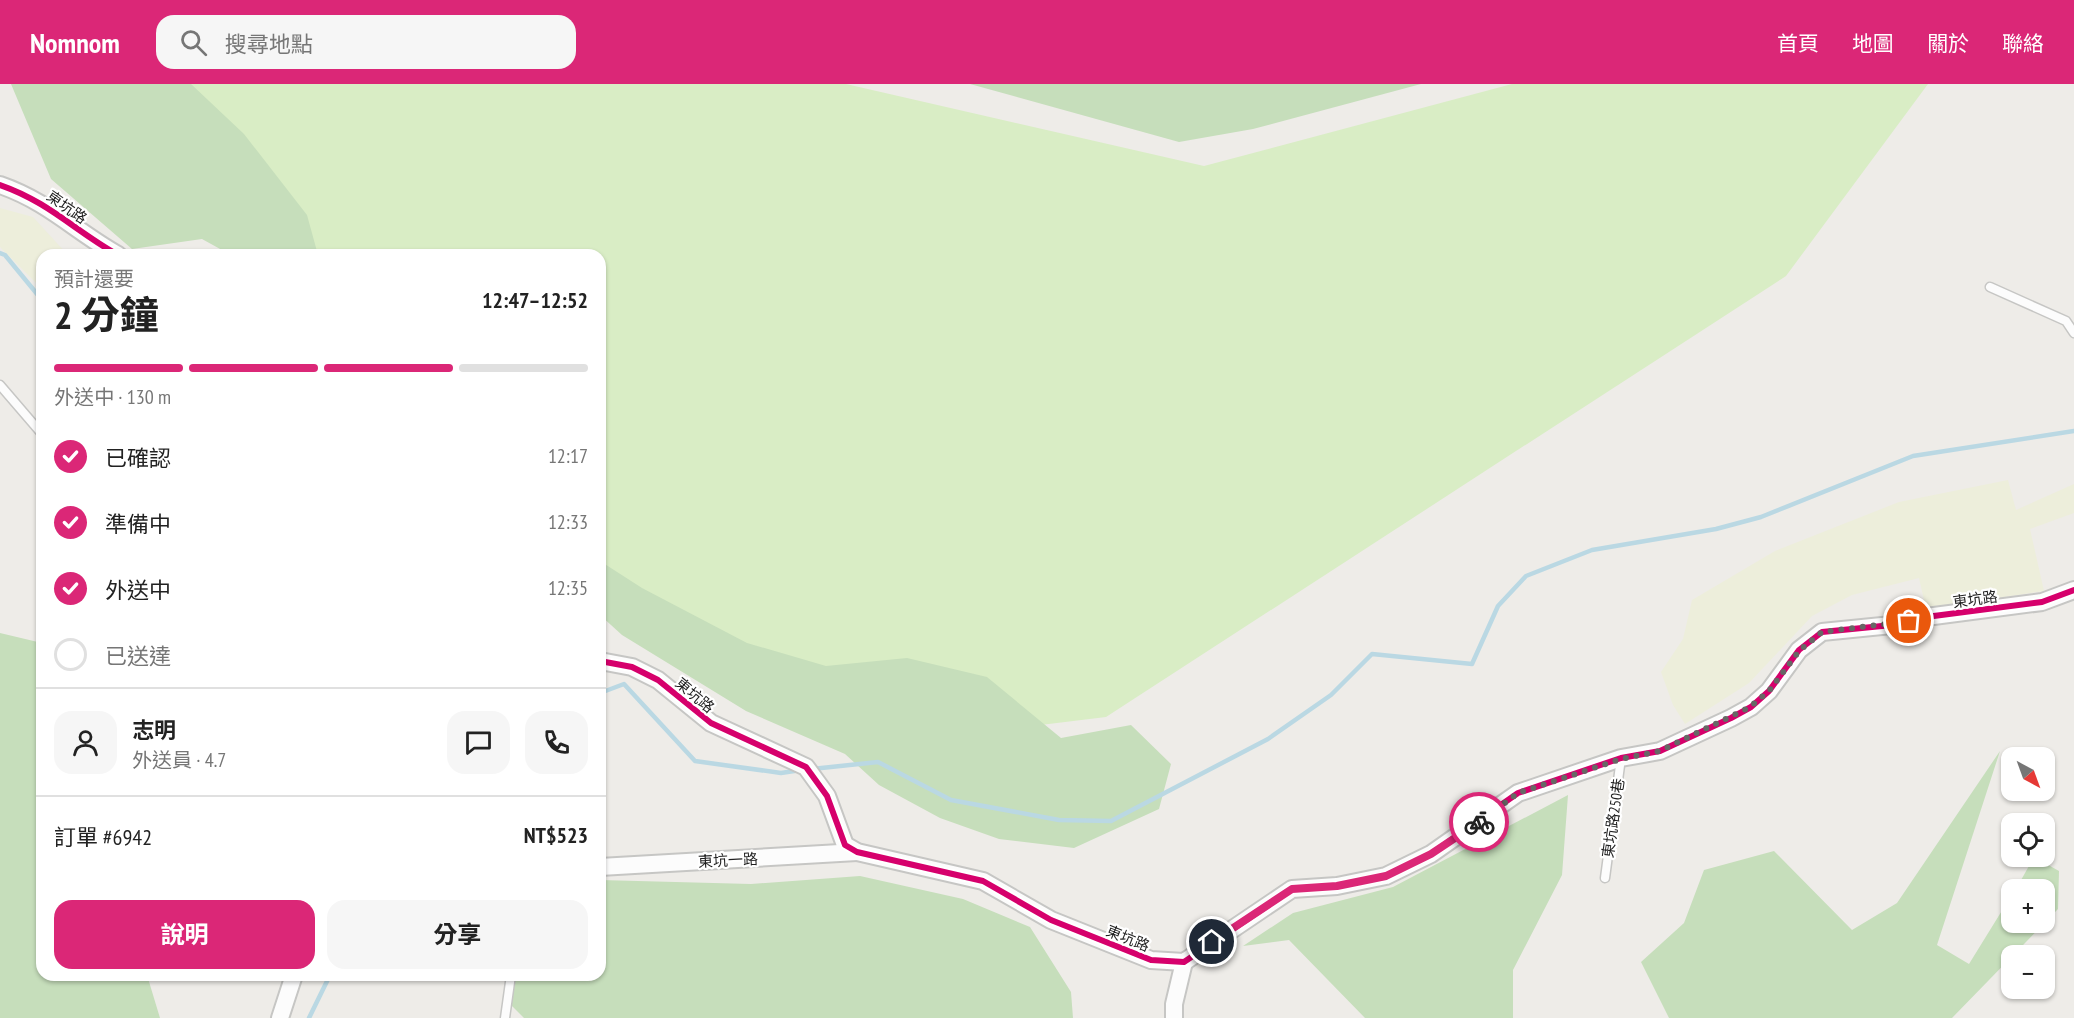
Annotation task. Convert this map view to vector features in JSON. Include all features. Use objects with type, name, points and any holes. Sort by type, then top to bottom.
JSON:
[{"type":"street","name":"東坑路","points":[[0,185],[29,195],[109,249]]},
{"type":"street","name":"東坑路","points":[[606,662],[632,667],[658,680],[711,723],[806,767],[827,796],[845,845],[857,852],[983,881],[1051,920],[1151,960],[1184,962],[1292,889],[1337,886],[1386,876],[1431,854],[1518,793],[1621,759],[1660,751],[1750,707],[1769,691],[1799,651],[1822,632],[1892,625],[1926,617],[2042,602],[2074,590]]},
{"type":"street","name":"東坑一路","points":[[606,867],[857,852]]},
{"type":"street","points":[[1174,1018],[1174,1004],[1184,962]]},
{"type":"street","points":[[280,1018],[292,981]]},
{"type":"lane","points":[[1990,287],[2066,321],[2074,333]]},
{"type":"lane","points":[[0,386],[36,427]]},
{"type":"lane","name":"東坑路250巷","points":[[1605,878],[1621,759]]},
{"type":"lane","points":[[505,1018],[510,981]]},
{"type":"green space","points":[[11,84],[191,84],[244,134],[307,215],[316,249],[220,249],[202,239],[132,249],[51,179]]},
{"type":"green space","points":[[152,84],[846,84],[1204,166],[1512,84],[1928,84],[1786,276],[1106,717],[901,742],[606,584],[606,249],[275,249]]},
{"type":"green space","points":[[970,84],[1421,84],[1253,129],[1179,142]]},
{"type":"green space","points":[[0,208],[33,217],[62,249],[36,249],[36,283],[0,247]]},
{"type":"green space","points":[[2008,480],[2016,510],[2074,484],[2074,513],[2030,529],[2044,591],[1926,609],[1919,578],[1852,595],[1812,616],[1749,683],[1685,724],[1673,705],[1661,672],[1683,639],[1692,600],[1775,551],[1899,502]]},
{"type":"green space","points":[[606,565],[642,588],[747,643],[826,666],[907,658],[987,677],[1061,738],[1131,725],[1171,764],[1159,809],[1074,848],[999,839],[940,818],[879,785],[845,754],[746,711],[622,635],[606,620]]},
{"type":"green space","points":[[0,633],[36,642],[36,981],[149,981],[160,1018],[0,1018]]},
{"type":"green space","points":[[2000,751],[1937,945],[1969,964],[2001,912],[2001,933],[2035,933],[2023,945],[2001,945],[2001,968],[1952,1018],[1669,1018],[1641,962],[1684,923],[1704,870],[1774,851],[1852,930],[1897,903]]},
{"type":"green space","points":[[1568,795],[1562,875],[1513,970],[1513,1018],[1365,1018],[1289,940],[1243,946],[1293,913],[1393,887]]},
{"type":"green space","points":[[2028,867],[2052,867],[2059,871],[2058,909],[2055,912],[2055,879],[2022,879]]},
{"type":"green space","points":[[860,876],[963,899],[1030,927],[1071,992],[1073,1018],[524,1018],[505,999],[515,981],[606,981],[606,880],[751,884]]},
{"type":"waterway","points":[[0,253],[5,255],[36,293]]},
{"type":"waterway","points":[[812,769],[878,762],[951,800],[1059,820],[1111,821],[1268,739],[1331,695],[1372,654],[1472,664],[1498,606],[1526,576],[1592,550],[1716,529],[1761,517],[1913,456],[2074,431]]},
{"type":"waterway","points":[[606,691],[624,684],[695,761],[781,773],[801,770]]},
{"type":"waterway","points":[[309,1018],[327,981]]},
{"type":"cycle path","points":[[0,185],[48,208],[108,249]]},
{"type":"cycle path","points":[[606,662],[632,667],[658,680],[711,723],[806,767],[827,796],[845,845],[857,852],[983,881],[1051,920],[1151,960],[1184,962],[1292,889],[1337,886],[1386,876],[1431,854],[1518,793],[1621,758],[1660,751],[1731,718],[1751,707],[1769,691],[1799,650],[1822,632],[1892,625],[1926,617],[2042,602],[2074,590]]},
{"type":"way so far","points":[[1479,822],[1518,793],[1621,759],[1660,751],[1731,718],[1750,707],[1769,691],[1799,651],[1822,632],[1852,627],[1892,625],[1909,621]]},
{"type":"route","points":[[1212,942],[1292,889],[1337,886],[1386,876],[1431,854],[1479,822]]}]
